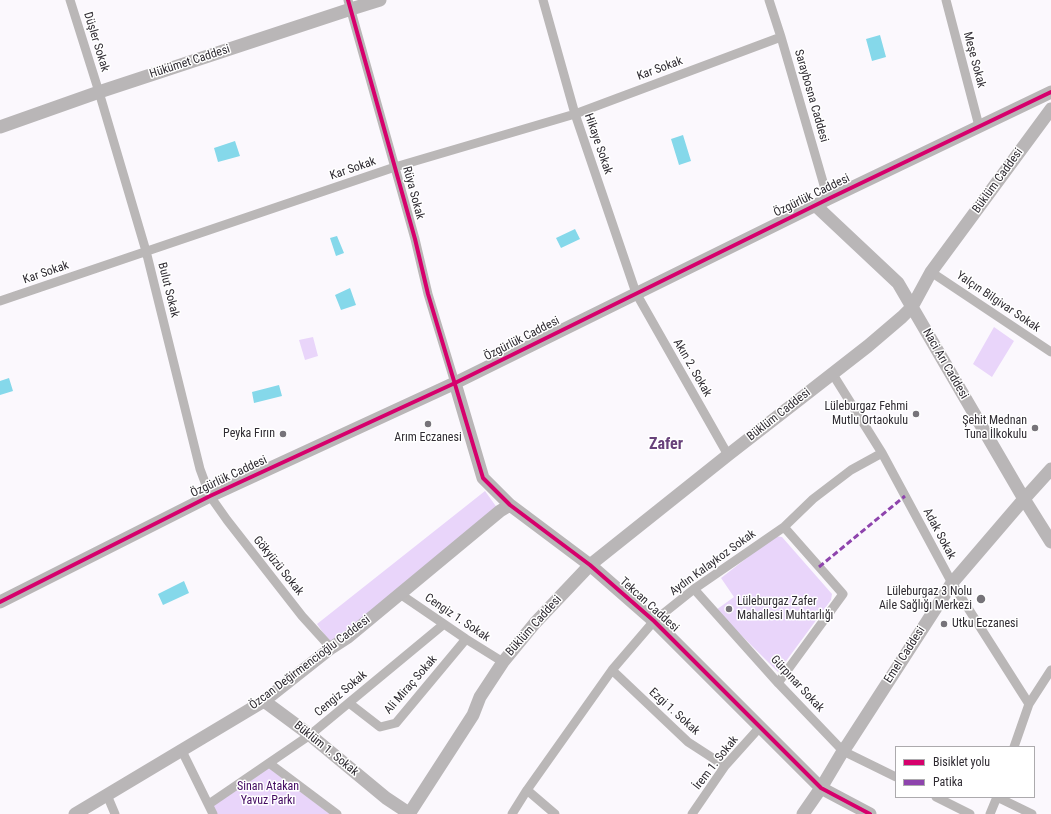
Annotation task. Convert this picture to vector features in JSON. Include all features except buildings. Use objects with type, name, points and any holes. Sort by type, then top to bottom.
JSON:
[{"type":"street","name":"Düşler Sokak","points":[[70,0],[99,92]]},
{"type":"street","name":"Hükümet Caddesi","points":[[0,127],[350,4],[380,0]]},
{"type":"street","name":"Hikaye Sokak","points":[[543,0],[575,114],[636,293]]},
{"type":"street","name":"Saraybosna Caddesi","points":[[769,0],[828,198]]},
{"type":"street","name":"Meşe Sokak","points":[[946,0],[979,126]]},
{"type":"street","name":"Rüya Sokak","points":[[350,4],[415,239],[428,294],[455,384]]},
{"type":"street","name":"Kar Sokak","points":[[0,301],[395,167],[575,114],[781,37]]},
{"type":"street","name":"Bulut Sokak","points":[[99,92],[146,251],[200,469],[210,496]]},
{"type":"street","name":"Özgürlük Caddesi","points":[[0,602],[210,496],[455,384],[828,198],[1051,92]]},
{"type":"street","name":"Büklüm Caddesi","points":[[404,813],[462,715],[480,697],[502,662],[535,623],[590,565],[868,346],[902,317],[912,307],[931,272],[1051,109]]},
{"type":"street","name":"Naci Arı Caddesi","points":[[815,205],[898,283],[1024,499],[1051,542]]},
{"type":"street","name":"Yalçın Bilgivar Sokak","points":[[931,272],[1051,352]]},
{"type":"street","name":"Akın 2. Sokak","points":[[636,293],[728,455]]},
{"type":"street","name":"Adak Sokak","points":[[832,373],[882,453],[952,583],[1029,704]]},
{"type":"street","name":"Tekcan Caddesi","points":[[455,384],[483,478],[510,505],[590,565],[654,621],[821,788],[870,814]]},
{"type":"street","name":"Aydın Kalaykoz Sokak","points":[[512,814],[527,790],[612,670],[654,621],[694,590],[784,527],[813,499],[851,470],[882,453]]},
{"type":"street","name":"Emel Caddesi","points":[[803,814],[952,583],[1051,469]]},
{"type":"street","name":"Gökyüzü Sokak","points":[[210,496],[226,520],[302,616],[331,648]]},
{"type":"street","name":"Özcan Değirmencioğlu Caddesi","points":[[75,814],[264,701],[331,648],[348,637],[500,511],[510,505]]},
{"type":"street","points":[[778,683],[843,594],[784,527]]},
{"type":"street","name":"Gürpınar Sokak","points":[[694,590],[778,683],[843,751],[895,777]]},
{"type":"street","name":"Cengiz 1. Sokak","points":[[400,594],[502,662]]},
{"type":"street","name":"Cengiz Sokak","points":[[209,804],[310,735],[444,624]]},
{"type":"street","name":"Ali Miraç Sokak","points":[[349,703],[380,727],[396,724],[466,639]]},
{"type":"street","name":"Ezgi 1. Sokak","points":[[612,670],[688,742],[725,766]]},
{"type":"street","points":[[1014,746],[1029,704],[1051,670]]},
{"type":"street","name":"Büklüm 1. Sokak","points":[[264,701],[310,735],[404,813]]},
{"type":"street","name":"İrem 1. Sokak","points":[[692,814],[725,766],[760,727]]},
{"type":"street","points":[[181,750],[213,814]]},
{"type":"street","points":[[269,763],[337,814]]},
{"type":"street","points":[[527,790],[555,814]]},
{"type":"street","points":[[107,795],[115,814]]},
{"type":"street","points":[[938,798],[970,814]]},
{"type":"street","points":[[990,814],[997,798]]},
{"type":"street","points":[[999,798],[1032,814]]},
{"type":"green space","points":[[994,327],[1014,341],[992,377],[973,364]]},
{"type":"green space","points":[[313,337],[318,356],[305,360],[299,340]]},
{"type":"green space","points":[[485,491],[498,509],[331,644],[317,624]]},
{"type":"green space","points":[[775,536],[782,537],[832,594],[831,600],[778,672],[716,610],[734,597],[721,578]]},
{"type":"green space","name":"Sinan Atakan Yavuz Parkı","points":[[269,768],[330,814],[216,814],[213,806]]},
{"type":"water","points":[[880,35],[886,57],[872,61],[866,39]]},
{"type":"water","points":[[683,135],[691,161],[679,165],[671,139]]},
{"type":"water","points":[[235,141],[240,156],[218,162],[214,148]]},
{"type":"water","points":[[575,229],[580,239],[561,248],[556,238]]},
{"type":"water","points":[[337,236],[344,253],[336,256],[330,238]]},
{"type":"water","points":[[350,288],[356,305],[341,310],[335,295]]},
{"type":"water","points":[[9,378],[13,391],[0,395],[0,381]]},
{"type":"water","points":[[279,385],[282,396],[254,403],[252,392]]},
{"type":"water","points":[[184,581],[189,593],[163,605],[158,594]]},
{"type":"marked path","points":[[819,567],[905,496]]},
{"type":"cycle path","points":[[348,0],[415,239],[428,294],[483,478],[510,505],[590,565],[654,621],[821,788],[870,814]]},
{"type":"cycle path","points":[[0,602],[210,496],[455,383],[828,199],[1051,92]]},
{"type":"place","name":"Lüleburgaz Fehmi Mutlu Ortaokulu","points":[[916,414]]},
{"type":"place","name":"Arım Eczanesi","points":[[428,424]]},
{"type":"place","name":"Şehit Mednan Tuna İlkokulu","points":[[1035,428]]},
{"type":"place","name":"Peyka Fırın","points":[[283,434]]},
{"type":"place","name":"Lüleburgaz 3 Nolu Aile Sağlığı Merkezi","points":[[981,599]]},
{"type":"place","name":"Lüleburgaz Zafer Mahallesi Muhtarlığı","points":[[729,609]]},
{"type":"place","name":"Utku Eczanesi","points":[[944,624]]},
{"type":"district","name":"Zafer","points":[[666,445]]}]
